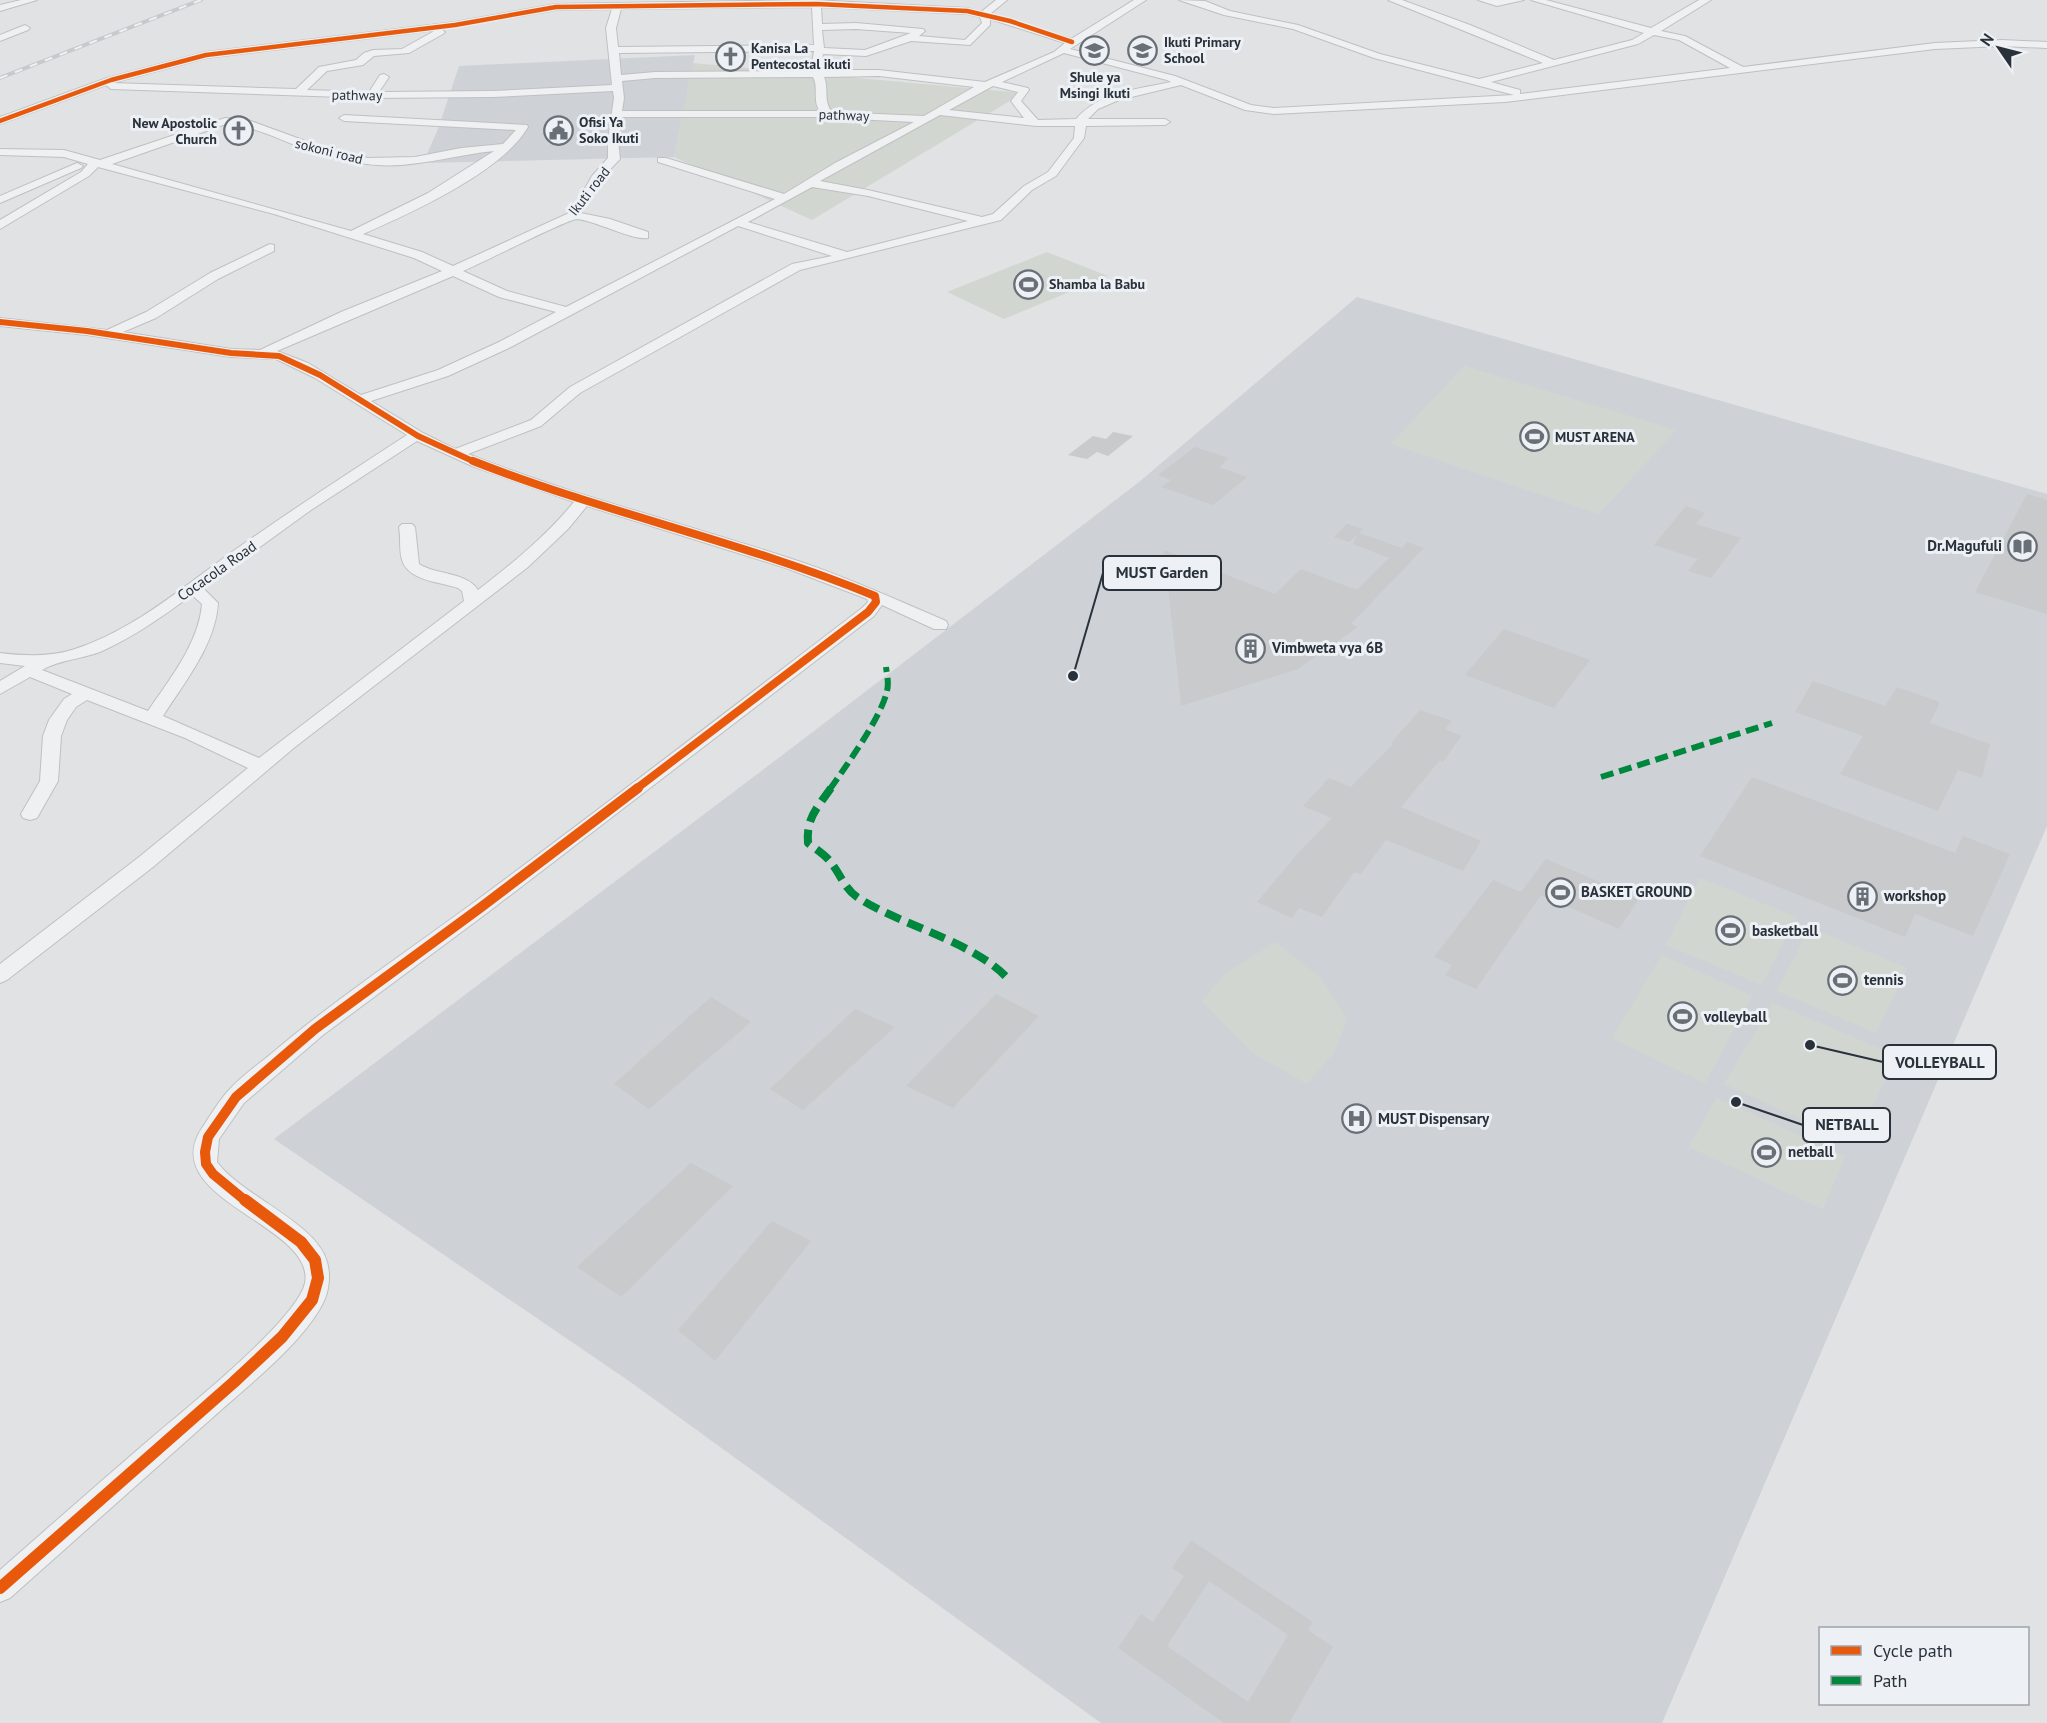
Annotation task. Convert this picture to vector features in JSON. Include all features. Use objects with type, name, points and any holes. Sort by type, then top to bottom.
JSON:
[{"type":"street","points":[[0,8],[32,0]]},
{"type":"street","points":[[545,8],[558,0]]},
{"type":"street","points":[[943,0],[967,11]]},
{"type":"street","points":[[984,14],[1002,0]]},
{"type":"street","points":[[362,399],[466,363],[568,311],[785,198],[838,165],[927,119],[987,84],[1068,46],[1141,0]]},
{"type":"street","points":[[1184,0],[1202,3],[1227,13],[1295,27],[1377,56],[1477,83],[1512,92],[1545,94]]},
{"type":"street","points":[[1393,0],[1467,27],[1552,63]]},
{"type":"street","points":[[1483,0],[1500,3],[1519,0]]},
{"type":"street","points":[[1536,0],[1626,26],[1693,42],[1743,71]]},
{"type":"street","points":[[1416,104],[1422,98],[1635,42],[1706,0]]},
{"type":"street","points":[[817,2],[816,71],[821,82],[821,105],[829,115]]},
{"type":"street","points":[[0,121],[162,65],[225,51],[455,25],[545,8],[817,2],[967,11],[984,14],[1068,46],[1182,82],[1249,108],[1261,110],[1416,104],[1545,94],[1935,46],[2047,45]]},
{"type":"street","name":"Ikuti road","points":[[265,352],[352,312],[455,271],[557,225],[573,215],[580,208],[596,178],[614,159],[613,140],[618,114],[611,28],[616,7]]},
{"type":"street","points":[[910,38],[967,43],[987,23],[984,14]]},
{"type":"street","points":[[0,38],[25,28],[12,23]]},
{"type":"street","points":[[297,94],[319,72],[331,66],[359,63],[367,54],[406,51],[427,36],[467,25]]},
{"type":"street","points":[[614,50],[866,52],[910,38],[920,31],[856,26],[816,27]]},
{"type":"street","name":"pathway","points":[[96,86],[297,94],[493,94],[617,84],[655,75],[879,73],[1024,90],[1016,101],[1028,117],[1036,123]]},
{"type":"street","points":[[372,95],[384,77]]},
{"type":"street","points":[[458,453],[536,423],[575,390],[773,278],[813,262],[848,256],[985,222],[1000,215],[1028,188],[1052,174],[1068,136],[1094,107],[1108,100],[1182,82]]},
{"type":"street","points":[[939,112],[1036,123],[1165,122]]},
{"type":"street","name":"pathway","points":[[618,114],[829,115],[927,119]]},
{"type":"street","points":[[344,118],[523,127],[508,147],[440,193],[351,235]]},
{"type":"street","name":"sokoni road","points":[[95,162],[225,121],[244,122],[318,150],[368,161],[415,160],[461,151],[508,147]]},
{"type":"street","points":[[1051,123],[1046,134],[1068,136]]},
{"type":"street","points":[[0,152],[56,154],[95,162],[278,212],[418,255],[503,294],[568,311]]},
{"type":"street","points":[[662,160],[785,198]]},
{"type":"street","points":[[0,200],[95,162]]},
{"type":"street","points":[[0,225],[85,174],[93,168],[95,162]]},
{"type":"street","points":[[810,183],[889,198],[985,222]]},
{"type":"street","points":[[573,215],[606,222],[644,235]]},
{"type":"street","points":[[737,222],[848,256]]},
{"type":"street","points":[[109,334],[151,315],[214,276],[270,248]]},
{"type":"street","points":[[0,322],[160,340],[231,353],[265,352],[286,358],[362,399],[417,435],[458,453],[583,501],[792,563],[940,625]]},
{"type":"street","name":"Cocacola Road","points":[[0,658],[37,667],[119,637],[194,588],[306,507],[417,435]]},
{"type":"street","points":[[0,975],[146,862],[260,765],[546,543],[583,501]]},
{"type":"street","points":[[407,527],[410,561],[413,566],[424,573],[464,584],[470,589],[472,601]]},
{"type":"street","points":[[152,719],[203,634],[210,615],[210,603],[194,588]]},
{"type":"street","points":[[0,1588],[234,1382],[282,1337],[312,1300],[318,1278],[315,1260],[301,1242],[232,1191],[213,1174],[206,1164],[205,1152],[208,1137],[236,1097],[315,1029],[480,908],[855,622],[876,602],[875,596]]},
{"type":"street","points":[[0,689],[37,667],[85,693],[260,765]]},
{"type":"street","points":[[30,814],[49,781],[52,736],[58,720],[70,703],[85,693]]},
{"type":"shaded area","points":[[695,55],[674,157],[423,163],[438,129],[459,66]]},
{"type":"shaded area","points":[[693,63],[1023,93],[812,220],[674,157]]},
{"type":"shaded area","name":"Shamba la Babu","points":[[1047,252],[1108,276],[1004,319],[947,292]]},
{"type":"shaded area","points":[[1357,297],[2047,494],[2047,826],[1662,1723],[1101,1723],[629,1381],[274,1139],[1139,482]]},
{"type":"shaded area","name":"MUST ARENA","points":[[1464,366],[1676,430],[1599,514],[1391,444]]},
{"type":"shaded area","name":"basketball","points":[[1700,878],[1796,917],[1762,985],[1666,945]]},
{"type":"shaded area","name":"tennis","points":[[1810,928],[1907,968],[1876,1033],[1777,991]]},
{"type":"shaded area","points":[[1275,942],[1321,978],[1347,1019],[1335,1051],[1307,1084],[1252,1052],[1202,1001],[1224,975]]},
{"type":"shaded area","name":"volleyball","points":[[1662,955],[1752,996],[1705,1083],[1612,1038]]},
{"type":"shaded area","points":[[1773,1003],[1897,1056],[1854,1143],[1724,1084]]},
{"type":"shaded area","name":"netball","points":[[1717,1098],[1845,1156],[1823,1209],[1689,1147]]},
{"type":"building","points":[[1113,432],[1133,436],[1108,456],[1097,452],[1087,459],[1068,455],[1093,436],[1106,439]]},
{"type":"building","points":[[1195,447],[1229,458],[1219,467],[1247,477],[1213,505],[1162,487],[1171,480],[1158,475]]},
{"type":"building","name":"Dr.Magufuli","points":[[2027,494],[2047,500],[2047,614],[1975,592]]},
{"type":"building","points":[[1686,506],[1705,513],[1696,524],[1741,538],[1711,578],[1688,571],[1698,559],[1654,545]]},
{"type":"building","name":"Vimbweta vya 6B","points":[[1347,524],[1363,529],[1359,533],[1402,548],[1407,542],[1424,548],[1351,624],[1358,627],[1298,669],[1181,706],[1164,550],[1275,594],[1301,569],[1357,590],[1389,558],[1353,544],[1357,535],[1349,542],[1334,537]]},
{"type":"building","points":[[1504,629],[1590,660],[1554,708],[1465,675]]},
{"type":"building","points":[[1813,681],[1885,706],[1897,687],[1940,702],[1930,723],[1990,744],[1982,778],[1958,770],[1938,811],[1840,774],[1863,736],[1795,712]]},
{"type":"building","points":[[1420,710],[1452,721],[1445,729],[1461,736],[1443,762],[1440,760],[1401,807],[1481,841],[1463,871],[1386,840],[1361,874],[1354,872],[1322,917],[1299,908],[1292,918],[1257,902],[1300,851],[1332,818],[1303,806],[1329,778],[1351,787],[1393,744],[1391,743]]},
{"type":"building","name":"workshop","points":[[1752,777],[1955,853],[1963,836],[2010,854],[1973,936],[1915,914],[1905,937],[1700,856]]},
{"type":"building","points":[[1546,859],[1639,899],[1619,929],[1541,895],[1476,989],[1445,975],[1452,965],[1434,957],[1493,880],[1521,892]]},
{"type":"building","points":[[996,994],[1039,1016],[953,1108],[906,1086]]},
{"type":"building","points":[[711,997],[751,1022],[649,1109],[614,1084]]},
{"type":"building","points":[[855,1009],[895,1027],[803,1110],[770,1089]]},
{"type":"building","points":[[691,1163],[733,1186],[621,1297],[577,1267]]},
{"type":"building","points":[[772,1221],[811,1241],[715,1361],[678,1330]]},
{"type":"building","points":[[1191,1540],[1313,1622],[1308,1630],[1333,1647],[1289,1723],[1224,1723],[1118,1648],[1141,1614],[1153,1622],[1184,1576],[1172,1568]],"holes":[[[1209,1581],[1288,1635],[1248,1702],[1167,1646]]]},
{"type":"railway","points":[[0,78],[201,0]]},
{"type":"marked path","points":[[886,667],[888,688],[885,698],[858,748],[811,817],[807,828],[808,843],[832,863],[838,875],[855,896],[981,958],[1002,972],[1009,980]]},
{"type":"marked path","points":[[1601,777],[1772,723]]},
{"type":"cycle path","points":[[0,121],[111,80],[206,55],[455,25],[556,7],[816,4],[967,11],[1010,21],[1072,42]]},
{"type":"cycle path","points":[[0,322],[87,331],[231,353],[265,354],[286,358],[337,385],[432,444],[462,457],[581,500],[792,564],[875,596],[876,602],[868,612],[480,908],[315,1029],[236,1097],[208,1137],[205,1152],[206,1164],[213,1174],[232,1191],[301,1242],[315,1260],[318,1278],[312,1300],[282,1337],[234,1382],[0,1588]]},
{"type":"place","name":"Shule ya Msingi Ikuti","points":[[1095,50]]},
{"type":"place","name":"Ikuti Primary School","points":[[1143,50]]},
{"type":"place","name":"Kanisa La Pentecostal ikuti","points":[[730,56]]},
{"type":"place","name":"Ofisi Ya Soko Ikuti","points":[[558,130]]},
{"type":"place","name":"New Apostolic Church","points":[[238,131]]},
{"type":"place","name":"Shamba la Babu","points":[[1028,284]]},
{"type":"place","name":"MUST ARENA","points":[[1534,437]]},
{"type":"place","name":"Dr.Magufuli","points":[[2023,546]]},
{"type":"place","name":"Vimbweta vya 6B","points":[[1251,648]]},
{"type":"place","name":"MUST Garden","points":[[1073,676]]},
{"type":"place","name":"BASKET GROUND","points":[[1560,892]]},
{"type":"place","name":"workshop","points":[[1863,896]]},
{"type":"place","name":"basketball","points":[[1731,931]]},
{"type":"place","name":"tennis","points":[[1843,980]]},
{"type":"place","name":"volleyball","points":[[1683,1017]]},
{"type":"place","name":"VOLLEYBALL","points":[[1810,1045]]},
{"type":"place","name":"NETBALL","points":[[1736,1102]]},
{"type":"place","name":"MUST Dispensary","points":[[1357,1119]]},
{"type":"place","name":"netball","points":[[1767,1152]]}]
